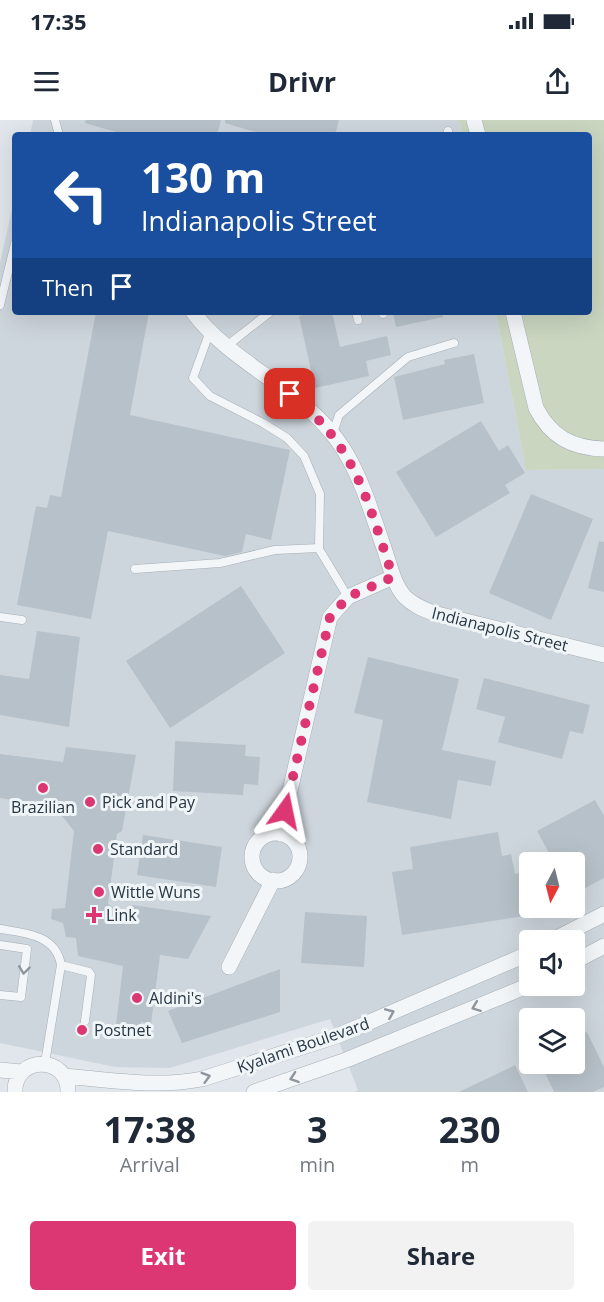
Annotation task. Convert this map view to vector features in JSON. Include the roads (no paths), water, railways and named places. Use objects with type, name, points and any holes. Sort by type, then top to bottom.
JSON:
[{"type":"street","name":"Indianapolis Street","points":[[196,315],[210,331],[306,406],[332,434],[358,473],[393,577],[404,596],[416,606],[433,613],[604,655]]},
{"type":"street","points":[[514,315],[536,408],[543,421],[566,442],[581,448],[604,449]]},
{"type":"street","points":[[280,834],[324,631],[330,617],[348,597],[393,577]]},
{"type":"street","points":[[273,834],[280,834],[293,840],[300,853],[300,861],[293,874],[287,878],[273,880],[260,874],[255,868],[253,853],[260,840],[273,834]]},
{"type":"street","points":[[229,968],[273,880]]},
{"type":"street","points":[[573,930],[604,914]]},
{"type":"street","points":[[585,956],[604,946]]},
{"type":"street","name":"Kyalami Boulevard","points":[[45,1063],[54,1066],[64,1076],[145,1083],[180,1083],[202,1079],[337,1036],[519,958]]},
{"type":"street","name":"Kyalami Boulevard","points":[[254,1092],[346,1060],[519,989]]},
{"type":"street","points":[[15,1092],[16,1080],[21,1072],[28,1066],[45,1063]]},
{"type":"street","points":[[0,1070],[21,1072]]},
{"type":"street","points":[[64,1076],[68,1092]]},
{"type":"lane","points":[[0,305],[12,255]]},
{"type":"lane","points":[[228,345],[266,315]]},
{"type":"lane","points":[[210,331],[193,378],[210,396],[264,423],[287,438],[304,456],[320,494],[319,548],[348,597]]},
{"type":"lane","points":[[332,434],[339,415],[408,357],[454,343]]},
{"type":"lane","points":[[135,569],[220,563],[276,550],[319,548]]},
{"type":"lane","points":[[0,617],[22,620]]},
{"type":"lane","points":[[0,929],[38,937],[52,943],[57,949],[61,965],[45,1063]]},
{"type":"lane","points":[[0,995],[21,997],[27,949],[38,937]]},
{"type":"lane","points":[[0,945],[27,949]]},
{"type":"lane","points":[[61,965],[89,972],[91,975],[85,1021]]},
{"type":"place","name":"Brazilian","points":[[43,788]]},
{"type":"place","name":"Pick and Pay","points":[[90,802]]},
{"type":"place","name":"Standard","points":[[98,849]]},
{"type":"place","name":"Wittle Wuns","points":[[99,892]]},
{"type":"place","name":"Link","points":[[94,915]]},
{"type":"place","name":"Aldini's","points":[[137,998]]},
{"type":"place","name":"Postnet","points":[[82,1030]]}]
